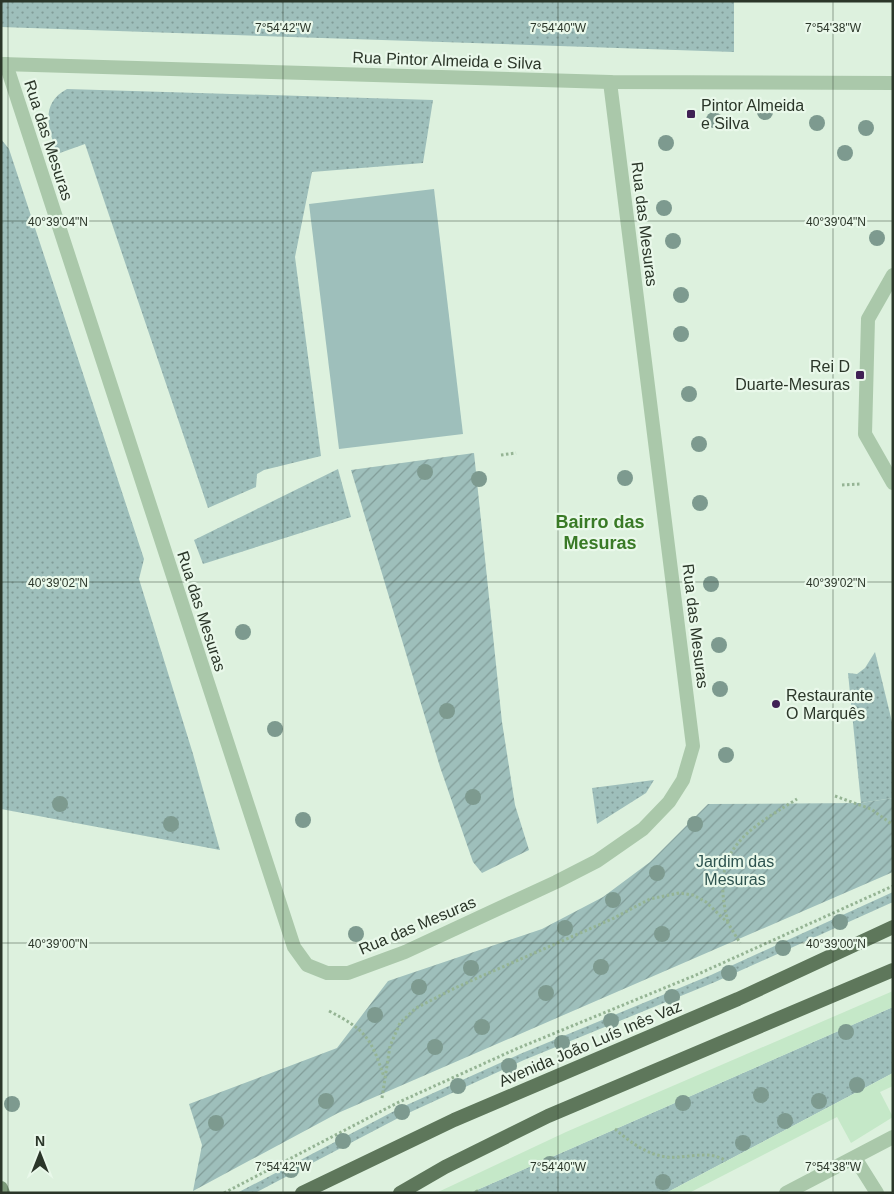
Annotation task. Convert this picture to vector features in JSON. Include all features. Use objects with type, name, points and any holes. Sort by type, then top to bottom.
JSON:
[{"type":"main road","name":"Avenida João Luís Inês Vaz","points":[[302,1193],[454,1120],[738,999],[893,927]]},
{"type":"main road","points":[[400,1193],[444,1167],[548,1116],[893,970]]},
{"type":"main road","points":[[1,1188],[3,1193]]},
{"type":"street","name":"Rua Pintor Almeida e Silva","points":[[3,64],[610,82],[893,83]]},
{"type":"street","name":"Rua das Mesuras","points":[[3,64],[294,947],[307,965],[327,973],[348,973],[405,952],[597,862],[642,829],[669,802],[683,780],[693,746],[610,82]]},
{"type":"street","points":[[893,275],[868,319],[865,434],[893,483]]},
{"type":"street","points":[[786,1193],[893,1137]]},
{"type":"street","points":[[855,1158],[877,1193]]},
{"type":"path","points":[[501,455],[516,453]]},
{"type":"path","points":[[842,485],[869,484]]},
{"type":"path","points":[[835,796],[871,810],[893,826]]},
{"type":"path","points":[[740,943],[728,922],[723,903],[723,885],[729,856],[741,837],[798,799]]},
{"type":"path","points":[[224,1193],[396,1102],[516,1049],[696,974],[893,886]]},
{"type":"path","points":[[382,1098],[390,1046],[400,1023],[416,1008],[457,987],[612,919],[650,899],[679,893],[693,895],[706,902],[728,922]]},
{"type":"path","points":[[329,1011],[355,1024],[361,1030],[375,1049],[385,1078]]},
{"type":"path","points":[[615,1128],[643,1150],[662,1156],[720,1156],[726,1161]]},
{"type":"green space","points":[[1,1],[734,1],[734,52],[1,27]]},
{"type":"green space","points":[[67,89],[433,100],[423,163],[312,172],[295,257],[321,456],[264,470],[257,474],[256,487],[208,508],[85,144],[57,154],[49,126],[49,110],[52,102],[58,95]]},
{"type":"green space","points":[[1,139],[9,149],[144,559],[139,579],[193,754],[220,850],[1,809]]},
{"type":"green space","points":[[434,189],[463,434],[339,449],[309,204]]},
{"type":"green space","points":[[474,453],[502,722],[515,805],[529,850],[482,873],[473,862],[440,767],[351,470]]},
{"type":"green space","points":[[338,469],[351,517],[203,564],[194,540]]},
{"type":"green space","points":[[875,652],[893,726],[893,798],[861,803],[848,673],[857,674],[865,668]]},
{"type":"green space","points":[[654,780],[646,793],[597,824],[592,788]]},
{"type":"green space","name":"Jardim das Mesuras","points":[[893,798],[893,872],[338,1113],[193,1191],[202,1145],[189,1104],[337,1048],[388,981],[542,929],[603,897],[650,862],[708,804],[861,803]]},
{"type":"green space","points":[[893,892],[893,902],[715,982],[524,1060],[404,1115],[255,1193],[237,1193],[400,1108],[520,1054],[711,975]]},
{"type":"green space","points":[[893,1007],[893,1073],[666,1193],[470,1193]]},
{"type":"shaded area","points":[[893,991],[893,1007],[470,1193],[436,1193],[566,1132]]},
{"type":"shaded area","points":[[893,1073],[893,1086],[880,1092],[893,1117],[851,1143],[837,1117],[689,1193],[666,1193]]},
{"type":"place","name":"Pintor Almeida e Silva","points":[[691,114]]},
{"type":"place","name":"Rei D Duarte-Mesuras","points":[[860,375]]},
{"type":"place","name":"Restaurante O Marquês","points":[[776,704]]},
{"type":"district","name":"Bairro das Mesuras","points":[[600,532]]}]
